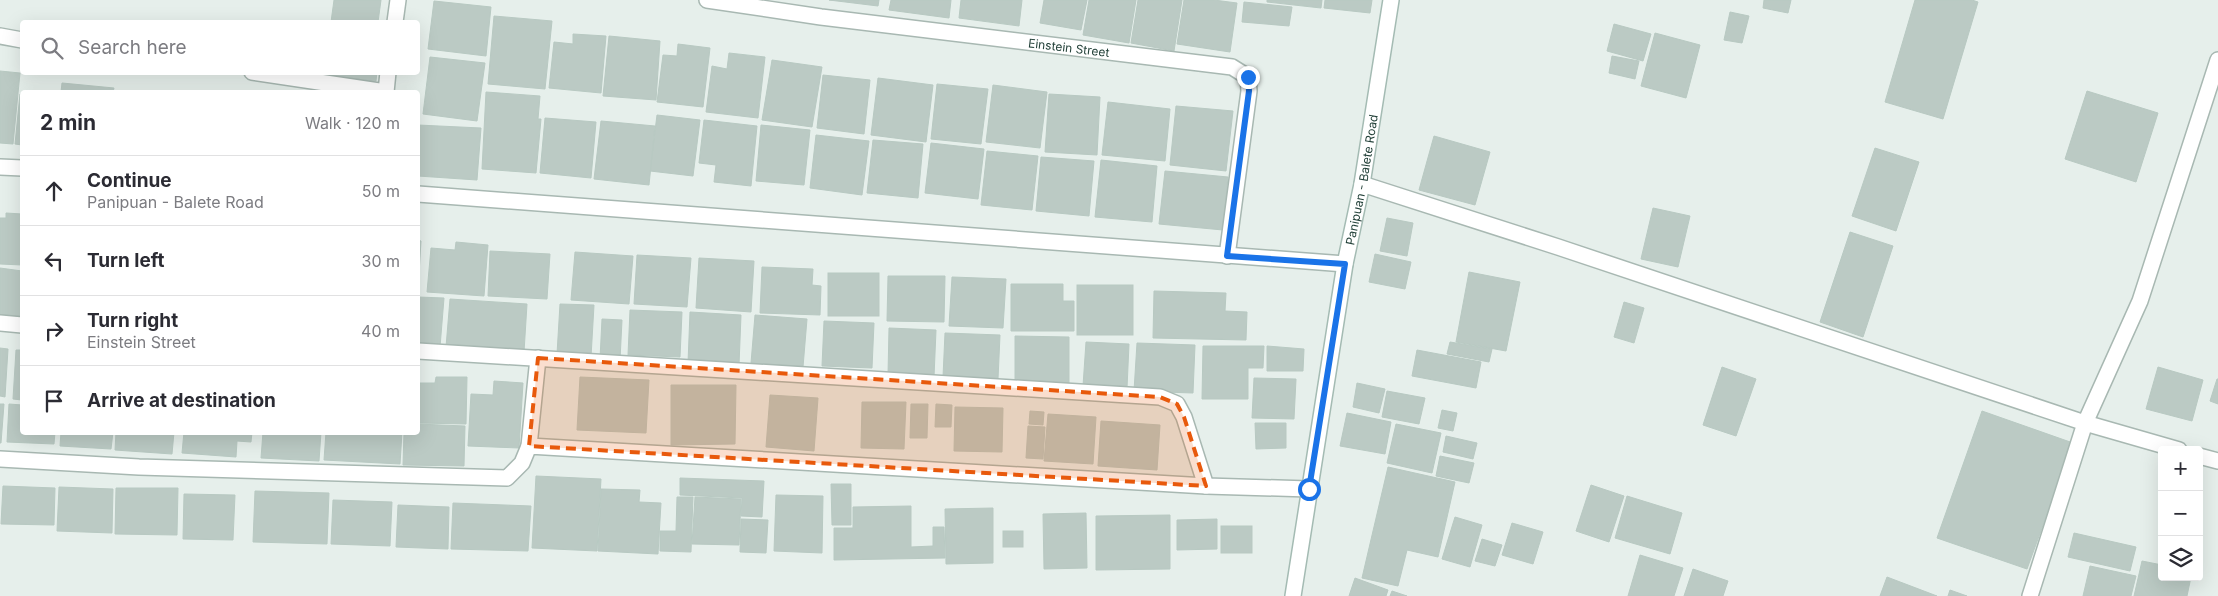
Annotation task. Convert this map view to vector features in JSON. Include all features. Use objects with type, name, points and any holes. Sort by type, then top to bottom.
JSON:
[{"type":"street","points":[[395,20],[398,0]]},
{"type":"street","name":"Einstein Street","points":[[707,0],[821,17],[1232,67],[1248,77],[1249,91],[1227,256]]},
{"type":"street","name":"Panipuan - Balete Road","points":[[1293,596],[1345,264],[1362,184],[1391,0]]},
{"type":"street","points":[[0,36],[20,40]]},
{"type":"street","points":[[2030,596],[2085,423],[2140,302],[2218,60]]},
{"type":"street","points":[[272,75],[373,90]]},
{"type":"street","points":[[386,90],[388,75]]},
{"type":"street","points":[[0,167],[20,168]]},
{"type":"street","points":[[1362,184],[1558,246],[2085,423],[2165,446]]},
{"type":"street","points":[[420,194],[1345,264]]},
{"type":"street","points":[[0,323],[20,325]]},
{"type":"street","points":[[420,351],[1160,397],[1178,404],[1206,486]]},
{"type":"street","points":[[0,459],[149,467],[507,478],[522,463],[529,446],[538,358]]},
{"type":"street","points":[[529,446],[1206,486],[1309,489]]},
{"type":"street","points":[[2203,457],[2218,461]]},
{"type":"highlighted area","points":[[538,358],[1160,397],[1177,404],[1184,417],[1206,486],[529,446]]},
{"type":"building","points":[[334,0],[381,0],[378,20],[331,20]]},
{"type":"building","points":[[829,0],[879,0],[878,6]]},
{"type":"building","points":[[891,0],[951,0],[949,18],[889,10]]},
{"type":"building","points":[[961,0],[1022,0],[1019,26],[959,18]]},
{"type":"building","points":[[1044,0],[1087,0],[1081,30],[1040,23]]},
{"type":"building","points":[[1089,0],[1136,0],[1129,43],[1083,35]]},
{"type":"building","points":[[1138,0],[1182,0],[1174,51],[1131,43]]},
{"type":"building","points":[[1184,0],[1214,0],[1237,3],[1230,52],[1177,44]]},
{"type":"building","points":[[1267,0],[1322,0],[1321,8],[1267,2]]},
{"type":"building","points":[[1325,0],[1372,0],[1370,13],[1324,8]]},
{"type":"building","points":[[1764,0],[1791,0],[1788,13],[1763,8]]},
{"type":"building","points":[[1915,0],[1972,0],[1978,2],[1943,119],[1885,102]]},
{"type":"building","points":[[434,1],[491,7],[486,56],[428,49]]},
{"type":"building","points":[[1244,2],[1292,7],[1289,26],[1242,22]]},
{"type":"building","points":[[1730,12],[1749,16],[1742,43],[1724,40]]},
{"type":"building","points":[[494,16],[552,21],[545,89],[488,84]]},
{"type":"building","points":[[1614,24],[1651,34],[1643,61],[1607,51]]},
{"type":"building","points":[[1655,33],[1700,45],[1686,98],[1641,86]]},
{"type":"building","points":[[573,34],[606,36],[601,93],[549,88],[554,42],[573,44]]},
{"type":"building","points":[[609,36],[660,41],[656,100],[603,96]]},
{"type":"building","points":[[678,44],[710,48],[703,107],[657,102],[663,55],[677,56]]},
{"type":"building","points":[[729,53],[765,57],[758,118],[706,112],[712,66],[727,69]]},
{"type":"building","points":[[1612,56],[1639,61],[1635,79],[1609,73]]},
{"type":"building","points":[[430,57],[485,63],[477,121],[423,114]]},
{"type":"building","points":[[772,60],[822,67],[812,127],[762,120]]},
{"type":"building","points":[[0,71],[20,73],[13,144],[0,143]]},
{"type":"building","points":[[322,75],[377,75],[376,81]]},
{"type":"building","points":[[823,75],[870,80],[864,134],[817,128]]},
{"type":"building","points":[[878,78],[933,85],[926,142],[871,135]]},
{"type":"building","points":[[62,83],[114,88],[114,90],[61,90]]},
{"type":"building","points":[[937,84],[988,89],[981,144],[931,139]]},
{"type":"building","points":[[993,85],[1047,92],[1040,148],[986,142]]},
{"type":"building","points":[[2087,91],[2158,113],[2136,182],[2065,159]]},
{"type":"building","points":[[486,92],[540,96],[538,119],[541,119],[536,173],[482,169]]},
{"type":"building","points":[[20,94],[20,145],[15,144]]},
{"type":"building","points":[[1049,94],[1100,97],[1097,155],[1045,152]]},
{"type":"building","points":[[1108,102],[1170,109],[1165,161],[1102,155]]},
{"type":"building","points":[[1176,106],[1233,111],[1226,171],[1170,165]]},
{"type":"building","points":[[657,115],[700,120],[693,176],[650,171]]},
{"type":"building","points":[[545,118],[596,122],[591,178],[540,173]]},
{"type":"building","points":[[704,120],[757,126],[751,186],[714,182],[716,165],[699,163]]},
{"type":"building","points":[[601,121],[655,126],[649,185],[594,179]]},
{"type":"building","points":[[420,125],[481,128],[477,180],[420,176]]},
{"type":"building","points":[[761,125],[810,130],[804,185],[756,181]]},
{"type":"building","points":[[816,135],[869,141],[862,195],[810,188]]},
{"type":"building","points":[[1434,136],[1490,152],[1475,205],[1419,190]]},
{"type":"building","points":[[873,140],[923,144],[918,198],[867,193]]},
{"type":"building","points":[[931,143],[984,149],[978,199],[925,193]]},
{"type":"building","points":[[1875,148],[1919,162],[1896,231],[1852,216]]},
{"type":"building","points":[[987,151],[1038,156],[1032,210],[981,205]]},
{"type":"building","points":[[1041,157],[1094,161],[1089,216],[1036,211]]},
{"type":"building","points":[[1101,160],[1157,166],[1152,222],[1095,217]]},
{"type":"building","points":[[1165,171],[1228,177],[1223,230],[1159,224]]},
{"type":"building","points":[[1653,208],[1690,216],[1678,267],[1641,259]]},
{"type":"building","points":[[6,213],[20,214],[20,265],[0,264],[0,218],[6,218]]},
{"type":"building","points":[[1387,218],[1413,223],[1407,256],[1380,251]]},
{"type":"building","points":[[1850,232],[1893,246],[1863,337],[1820,322]]},
{"type":"building","points":[[456,242],[488,245],[484,296],[427,292],[431,248],[455,250]]},
{"type":"building","points":[[490,251],[550,254],[547,299],[488,296]]},
{"type":"building","points":[[575,252],[633,256],[629,304],[571,300]]},
{"type":"building","points":[[1375,254],[1411,262],[1405,289],[1369,282]]},
{"type":"building","points":[[637,255],[691,258],[687,307],[634,304]]},
{"type":"building","points":[[699,258],[754,261],[751,312],[696,308]]},
{"type":"building","points":[[762,267],[813,269],[812,285],[821,286],[820,315],[760,313]]},
{"type":"building","points":[[0,268],[20,271],[20,317],[0,315]]},
{"type":"building","points":[[1469,272],[1520,282],[1506,351],[1456,342]]},
{"type":"building","points":[[828,273],[879,273],[879,316],[828,316]]},
{"type":"building","points":[[888,276],[945,276],[944,322],[887,321]]},
{"type":"building","points":[[952,277],[1006,279],[1003,328],[949,326]]},
{"type":"building","points":[[1011,284],[1063,284],[1063,301],[1074,301],[1074,331],[1011,331]]},
{"type":"building","points":[[1077,285],[1133,285],[1133,335],[1077,335]]},
{"type":"building","points":[[1154,291],[1226,293],[1225,311],[1247,312],[1246,340],[1153,338]]},
{"type":"building","points":[[420,297],[444,298],[440,347],[420,345]]},
{"type":"building","points":[[450,299],[527,304],[524,352],[446,347]]},
{"type":"building","points":[[1624,302],[1644,308],[1634,343],[1614,337]]},
{"type":"building","points":[[560,304],[594,305],[591,357],[557,354]]},
{"type":"building","points":[[630,310],[682,312],[680,357],[628,355]]},
{"type":"building","points":[[690,312],[741,315],[739,365],[688,363]]},
{"type":"building","points":[[755,315],[807,319],[803,367],[751,363]]},
{"type":"building","points":[[602,319],[622,320],[620,360],[600,359]]},
{"type":"building","points":[[824,321],[874,323],[872,368],[822,366]]},
{"type":"building","points":[[889,328],[936,330],[934,377],[888,375]]},
{"type":"building","points":[[945,333],[1000,335],[998,379],[943,377]]},
{"type":"building","points":[[1015,336],[1069,337],[1069,386],[1015,386]]},
{"type":"building","points":[[1086,342],[1129,344],[1127,388],[1083,386]]},
{"type":"building","points":[[1450,342],[1492,349],[1489,362],[1447,354]]},
{"type":"building","points":[[1137,343],[1195,345],[1193,393],[1134,391]]},
{"type":"building","points":[[1203,346],[1264,346],[1263,368],[1248,368],[1248,399],[1202,399]]},
{"type":"building","points":[[1267,346],[1304,349],[1303,371],[1267,371]]},
{"type":"building","points":[[0,348],[8,349],[5,397],[0,396]]},
{"type":"building","points":[[16,350],[20,350],[20,400],[13,399]]},
{"type":"building","points":[[1417,350],[1481,362],[1476,388],[1412,376]]},
{"type":"building","points":[[1722,367],[1756,379],[1736,436],[1703,425]]},
{"type":"building","points":[[2158,367],[2203,380],[2192,421],[2146,409]]},
{"type":"building","points":[[436,377],[467,377],[466,424],[420,423],[420,383],[435,383]]},
{"type":"building","points":[[580,377],[649,380],[646,433],[577,430]]},
{"type":"building","points":[[1254,378],[1296,379],[1294,419],[1252,418]]},
{"type":"building","points":[[2218,379],[2218,404],[2210,401]]},
{"type":"building","points":[[494,381],[523,383],[519,448],[468,446],[471,394],[493,395]]},
{"type":"building","points":[[1357,383],[1385,389],[1379,413],[1353,407]]},
{"type":"building","points":[[671,385],[736,385],[735,444],[671,445]]},
{"type":"building","points":[[1387,391],[1425,398],[1419,424],[1382,417]]},
{"type":"building","points":[[770,395],[818,398],[814,451],[766,447]]},
{"type":"building","points":[[862,402],[906,402],[904,449],[861,448]]},
{"type":"building","points":[[0,404],[4,404],[1,443],[0,443]]},
{"type":"building","points":[[9,404],[20,405],[20,435],[55,435],[54,444],[7,442]]},
{"type":"building","points":[[911,404],[928,404],[927,438],[910,438]]},
{"type":"building","points":[[936,404],[952,405],[951,427],[935,427]]},
{"type":"building","points":[[955,407],[1003,408],[1002,452],[954,451]]},
{"type":"building","points":[[1442,410],[1457,413],[1453,431],[1438,428]]},
{"type":"building","points":[[1030,411],[1044,412],[1043,425],[1029,424]]},
{"type":"building","points":[[1982,411],[2073,443],[2027,569],[1937,538]]},
{"type":"building","points":[[1347,413],[1391,422],[1385,454],[1340,446]]},
{"type":"building","points":[[1048,414],[1096,417],[1093,464],[1044,461]]},
{"type":"building","points":[[1101,421],[1160,425],[1157,470],[1098,466]]},
{"type":"building","points":[[1255,423],[1286,423],[1286,448],[1256,449]]},
{"type":"building","points":[[420,424],[465,426],[464,466],[403,465],[404,435],[420,435]]},
{"type":"building","points":[[1396,424],[1441,433],[1432,473],[1387,463]]},
{"type":"building","points":[[1028,426],[1045,427],[1043,459],[1026,458]]},
{"type":"building","points":[[61,435],[113,435],[111,449],[60,446]]},
{"type":"building","points":[[116,435],[174,435],[172,454],[115,450]]},
{"type":"building","points":[[184,435],[252,435],[251,442],[237,441],[236,457],[182,453]]},
{"type":"building","points":[[263,435],[321,435],[319,461],[261,458]]},
{"type":"building","points":[[326,435],[402,435],[400,464],[324,460]]},
{"type":"building","points":[[1446,436],[1477,443],[1473,459],[1443,452]]},
{"type":"building","points":[[1440,456],[1474,463],[1469,483],[1436,476]]},
{"type":"building","points":[[1388,467],[1455,482],[1438,557],[1407,550],[1398,586],[1362,578]]},
{"type":"building","points":[[536,476],[601,479],[597,551],[532,548]]},
{"type":"building","points":[[680,478],[764,481],[762,517],[741,516],[742,498],[680,495]]},
{"type":"building","points":[[831,484],[851,484],[851,525],[832,525]]},
{"type":"building","points":[[1591,485],[1624,496],[1609,542],[1576,531]]},
{"type":"building","points":[[3,486],[55,488],[54,525],[1,524]]},
{"type":"building","points":[[59,487],[113,489],[112,533],[57,531]]},
{"type":"building","points":[[116,488],[178,488],[177,535],[115,534]]},
{"type":"building","points":[[601,489],[640,490],[639,502],[661,503],[658,554],[598,551]]},
{"type":"building","points":[[255,491],[329,493],[327,544],[253,542]]},
{"type":"building","points":[[184,494],[235,495],[233,540],[183,539]]},
{"type":"building","points":[[776,495],[823,496],[822,553],[774,551]]},
{"type":"building","points":[[1627,496],[1682,513],[1670,554],[1615,538]]},
{"type":"building","points":[[677,497],[693,497],[691,552],[660,551],[660,531],[676,531]]},
{"type":"building","points":[[695,497],[741,499],[739,545],[692,544]]},
{"type":"building","points":[[333,500],[392,502],[390,546],[331,544]]},
{"type":"building","points":[[453,503],[531,506],[528,551],[451,549]]},
{"type":"building","points":[[398,505],[449,507],[448,549],[396,547]]},
{"type":"building","points":[[911,506],[911,547],[933,546],[933,527],[944,527],[945,558],[834,560],[834,528],[853,528],[853,507]]},
{"type":"building","points":[[993,508],[993,563],[946,564],[945,509]]},
{"type":"building","points":[[1086,513],[1087,568],[1044,569],[1043,514]]},
{"type":"building","points":[[1170,515],[1170,569],[1096,570],[1096,516]]},
{"type":"building","points":[[1455,517],[1482,525],[1470,567],[1442,559]]},
{"type":"building","points":[[741,519],[768,520],[766,553],[740,552]]},
{"type":"building","points":[[1217,519],[1217,549],[1177,550],[1177,520]]},
{"type":"building","points":[[1512,523],[1543,532],[1533,564],[1502,555]]},
{"type":"building","points":[[1221,526],[1252,526],[1252,553],[1221,553]]},
{"type":"building","points":[[1003,531],[1023,531],[1023,547],[1003,547]]},
{"type":"building","points":[[2074,533],[2136,547],[2130,571],[2068,557]]},
{"type":"building","points":[[1482,539],[1502,545],[1495,566],[1475,561]]},
{"type":"building","points":[[1640,555],[1683,568],[1674,596],[1628,596]]},
{"type":"building","points":[[2142,561],[2158,564],[2158,581],[2190,581],[2187,596],[2134,596]]},
{"type":"building","points":[[2090,566],[2136,576],[2131,596],[2083,596]]},
{"type":"building","points":[[1693,569],[1728,581],[1723,596],[1684,596]]},
{"type":"building","points":[[1887,577],[1937,596],[1880,596]]},
{"type":"building","points":[[1355,578],[1388,590],[1386,596],[1349,596]]},
{"type":"building","points":[[1950,590],[1967,596],[1948,596]]},
{"type":"building","points":[[1392,591],[1407,596],[1390,596]]},
{"type":"route","points":[[1248,77],[1249,91],[1227,256],[1345,264],[1309,489]]}]
